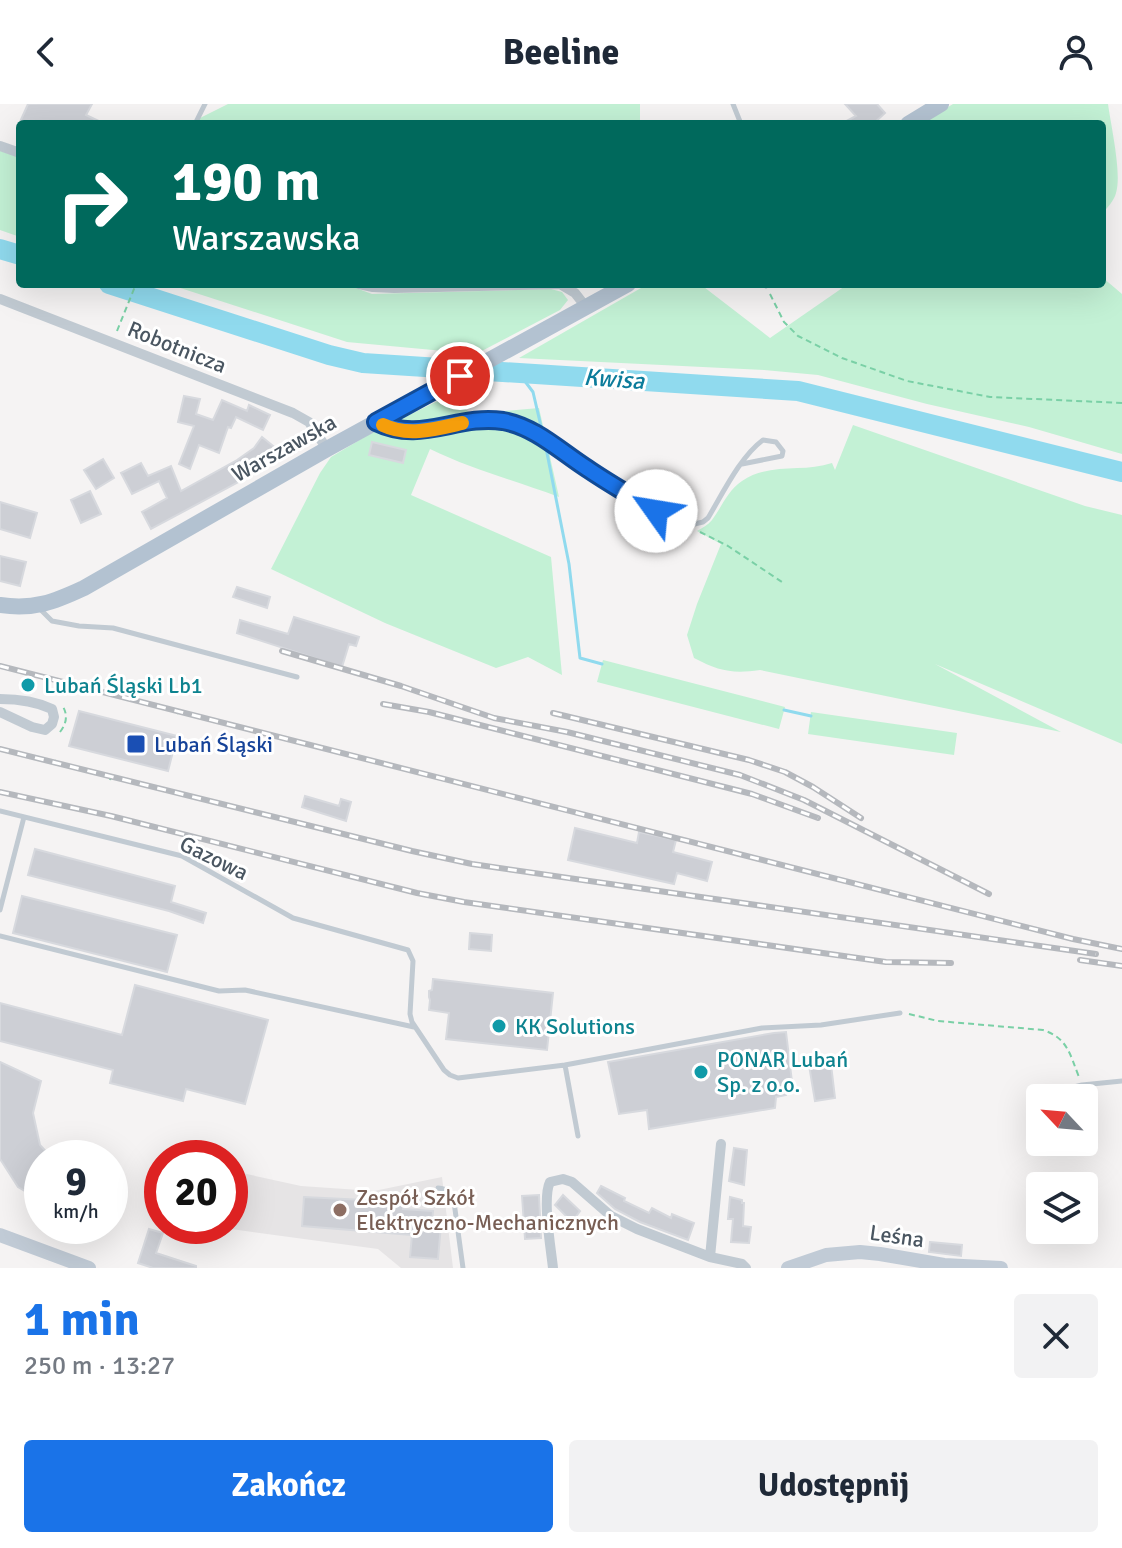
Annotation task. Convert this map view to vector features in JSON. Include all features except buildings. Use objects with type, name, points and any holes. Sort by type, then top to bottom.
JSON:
[{"type":"main road","points":[[915,120],[941,104]]},
{"type":"main road","name":"Warszawska","points":[[0,605],[37,606],[84,588],[327,449],[621,288]]},
{"type":"main road","points":[[0,1235],[89,1268]]},
{"type":"main road","name":"Leśna","points":[[788,1268],[826,1255],[860,1252],[944,1265],[1001,1268]]},
{"type":"street","points":[[567,288],[575,293],[580,311]]},
{"type":"street","name":"Robotnicza","points":[[0,299],[293,413],[309,422],[327,449]]},
{"type":"street","points":[[0,699],[41,704],[52,709],[54,717],[45,730],[0,712]]},
{"type":"street","points":[[710,1257],[721,1144]]},
{"type":"street","points":[[553,1268],[546,1196],[550,1182],[563,1179],[572,1182],[611,1216],[637,1229],[710,1257],[742,1264],[746,1268]]},
{"type":"lane","points":[[196,104],[204,106]]},
{"type":"lane","points":[[379,420],[391,429],[414,431],[480,420],[515,425],[549,441],[586,468],[656,511],[684,524],[697,525],[708,518],[742,464],[753,447],[763,440],[776,442],[783,451],[782,456],[742,464]]},
{"type":"lane","points":[[37,606],[52,621],[113,628],[297,677]]},
{"type":"lane","name":"Gazowa","points":[[0,811],[182,856],[293,918],[408,950],[413,961],[410,1014],[415,1028]]},
{"type":"lane","points":[[0,910],[24,817]]},
{"type":"lane","points":[[0,936],[219,991],[245,990],[415,1028],[444,1070],[454,1077],[565,1065],[762,1028],[821,1025],[900,1013]]},
{"type":"lane","points":[[565,1065],[578,1136]]},
{"type":"lane","points":[[1092,1084],[1122,1081]]},
{"type":"lane","points":[[438,1188],[451,1192],[463,1268]]},
{"type":"path","points":[[113,343],[134,288]]},
{"type":"path","points":[[767,288],[784,322],[798,336],[842,358],[907,381],[990,397],[1122,403]]},
{"type":"path","points":[[684,524],[728,546],[785,584]]},
{"type":"path","points":[[93,692],[94,687]]},
{"type":"path","points":[[130,701],[131,697]]},
{"type":"path","points":[[177,714],[178,709]]},
{"type":"path","points":[[55,765],[56,760]]},
{"type":"path","points":[[110,780],[112,774]]},
{"type":"path","points":[[900,1013],[938,1021],[1052,1033],[1068,1048],[1082,1084]]},
{"type":"shaded area","name":"Zespół Szkół Elektryczno-Mechanicznych","points":[[248,1174],[301,1186],[374,1191],[442,1177],[453,1268],[401,1268],[378,1249],[248,1231]]},
{"type":"green space","points":[[228,104],[640,104],[640,120],[200,118]]},
{"type":"green space","points":[[953,104],[1108,104],[1118,174],[1116,193],[1106,209],[1106,120],[926,120]]},
{"type":"green space","points":[[0,149],[16,155],[16,236],[0,230]]},
{"type":"green space","points":[[1106,280],[1122,294],[1122,454],[1029,427],[818,375],[519,358],[641,288],[705,288],[770,338],[842,288],[1106,288]]},
{"type":"green space","points":[[180,288],[356,288],[372,294],[551,289],[562,292],[568,300],[560,310],[476,354],[347,342]]},
{"type":"green space","points":[[448,396],[472,414],[539,408],[559,497],[430,449],[411,495],[551,557],[562,675],[528,657],[496,668],[385,623],[271,569],[331,457],[368,435]]},
{"type":"green space","points":[[853,425],[1085,506],[1122,515],[1122,744],[935,664],[1061,732],[760,670],[726,670],[694,658],[687,635],[721,544],[697,531],[712,520],[737,485],[752,475],[832,463],[835,470]]},
{"type":"green space","points":[[603,660],[785,707],[779,729],[597,682]]},
{"type":"green space","points":[[811,712],[957,733],[954,755],[808,734]]},
{"type":"waterway","name":"Kwisa","points":[[0,249],[16,254]]},
{"type":"waterway","name":"Kwisa","points":[[121,288],[329,355],[363,363],[798,391],[1122,472]]},
{"type":"waterway","points":[[518,372],[533,392],[543,435]]},
{"type":"waterway","points":[[545,443],[569,564],[580,658],[602,664]]},
{"type":"waterway","points":[[784,710],[811,716]]},
{"type":"railway","points":[[282,651],[401,686],[494,718],[567,732],[740,775],[804,800],[989,894]]},
{"type":"railway","points":[[0,666],[1122,949]]},
{"type":"railway","points":[[383,704],[429,712],[752,794],[818,818]]},
{"type":"railway","points":[[553,713],[749,760],[785,772],[861,818]]},
{"type":"railway","points":[[0,749],[472,864],[1096,954]]},
{"type":"railway","points":[[0,792],[464,902],[886,962],[951,963]]},
{"type":"railway","points":[[1080,960],[1122,966]]},
{"type":"slow traffic","points":[[383,425],[391,429],[414,431],[462,423]]},
{"type":"place","name":"Lubań Śląski Lb1","points":[[28,685]]},
{"type":"place","name":"Lubań Śląski","points":[[136,744]]},
{"type":"place","name":"KK Solutions","points":[[499,1026]]},
{"type":"place","name":"PONAR Lubań Sp. z o.o.","points":[[701,1072]]},
{"type":"place","name":"Zespół Szkół Elektryczno-Mechanicznych","points":[[340,1210]]},
{"type":"route","points":[[460,376],[376,422],[391,429],[414,431],[480,420],[510,423],[549,441],[656,511]]}]
